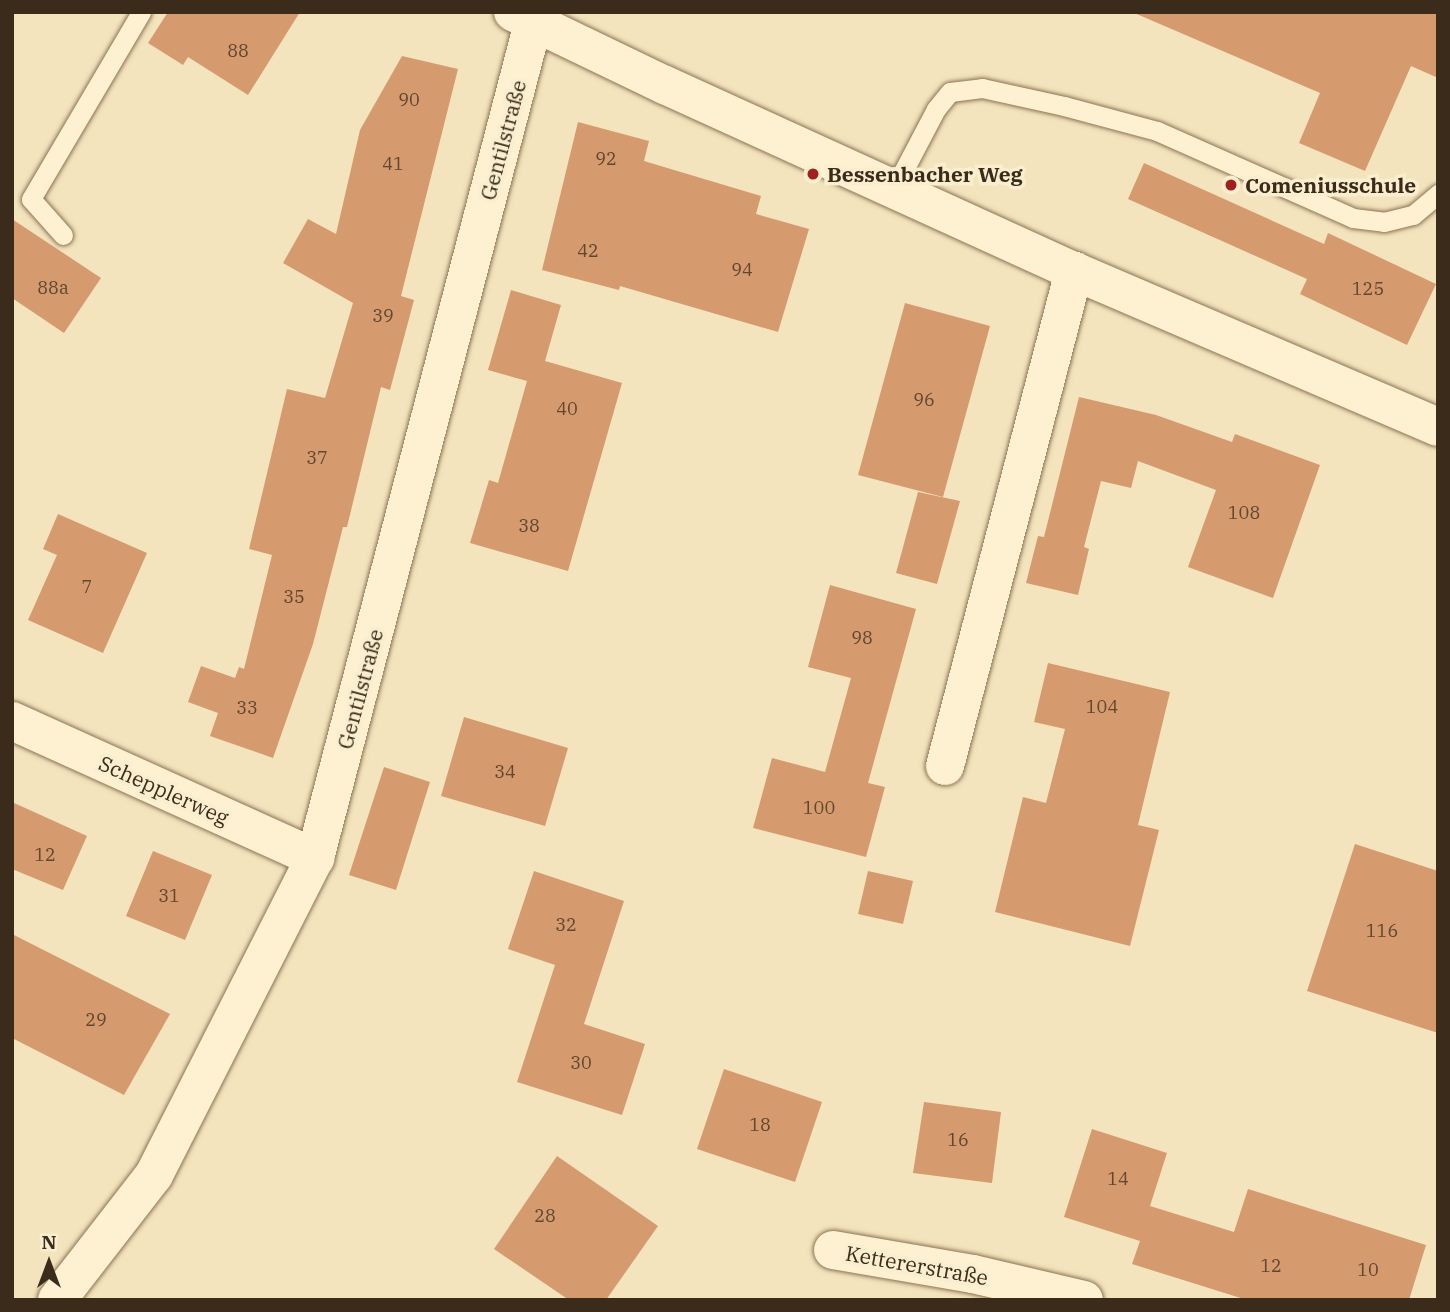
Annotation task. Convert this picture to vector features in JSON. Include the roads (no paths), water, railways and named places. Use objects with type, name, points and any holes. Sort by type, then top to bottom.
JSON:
[{"type":"street","points":[[527,16],[753,126],[895,187],[1074,271],[1438,427]]},
{"type":"street","name":"Gentilstraße","points":[[57,1300],[154,1175],[316,859],[527,16]]},
{"type":"street","points":[[945,766],[1074,271]]},
{"type":"street","name":"Schepplerweg","points":[[12,721],[316,859]]},
{"type":"street","name":"Kettererstraße","points":[[833,1250],[973,1274],[1084,1300]]},
{"type":"lane","points":[[63,235],[31,199],[141,12]]},
{"type":"lane","points":[[895,187],[936,109],[950,92],[982,89],[1064,106],[1157,131],[1353,218],[1384,222],[1413,215],[1438,194]]},
{"type":"place","name":"Bessenbacher Weg","points":[[813,174]]},
{"type":"place","name":"Comeniusschule","points":[[1231,185]]}]
